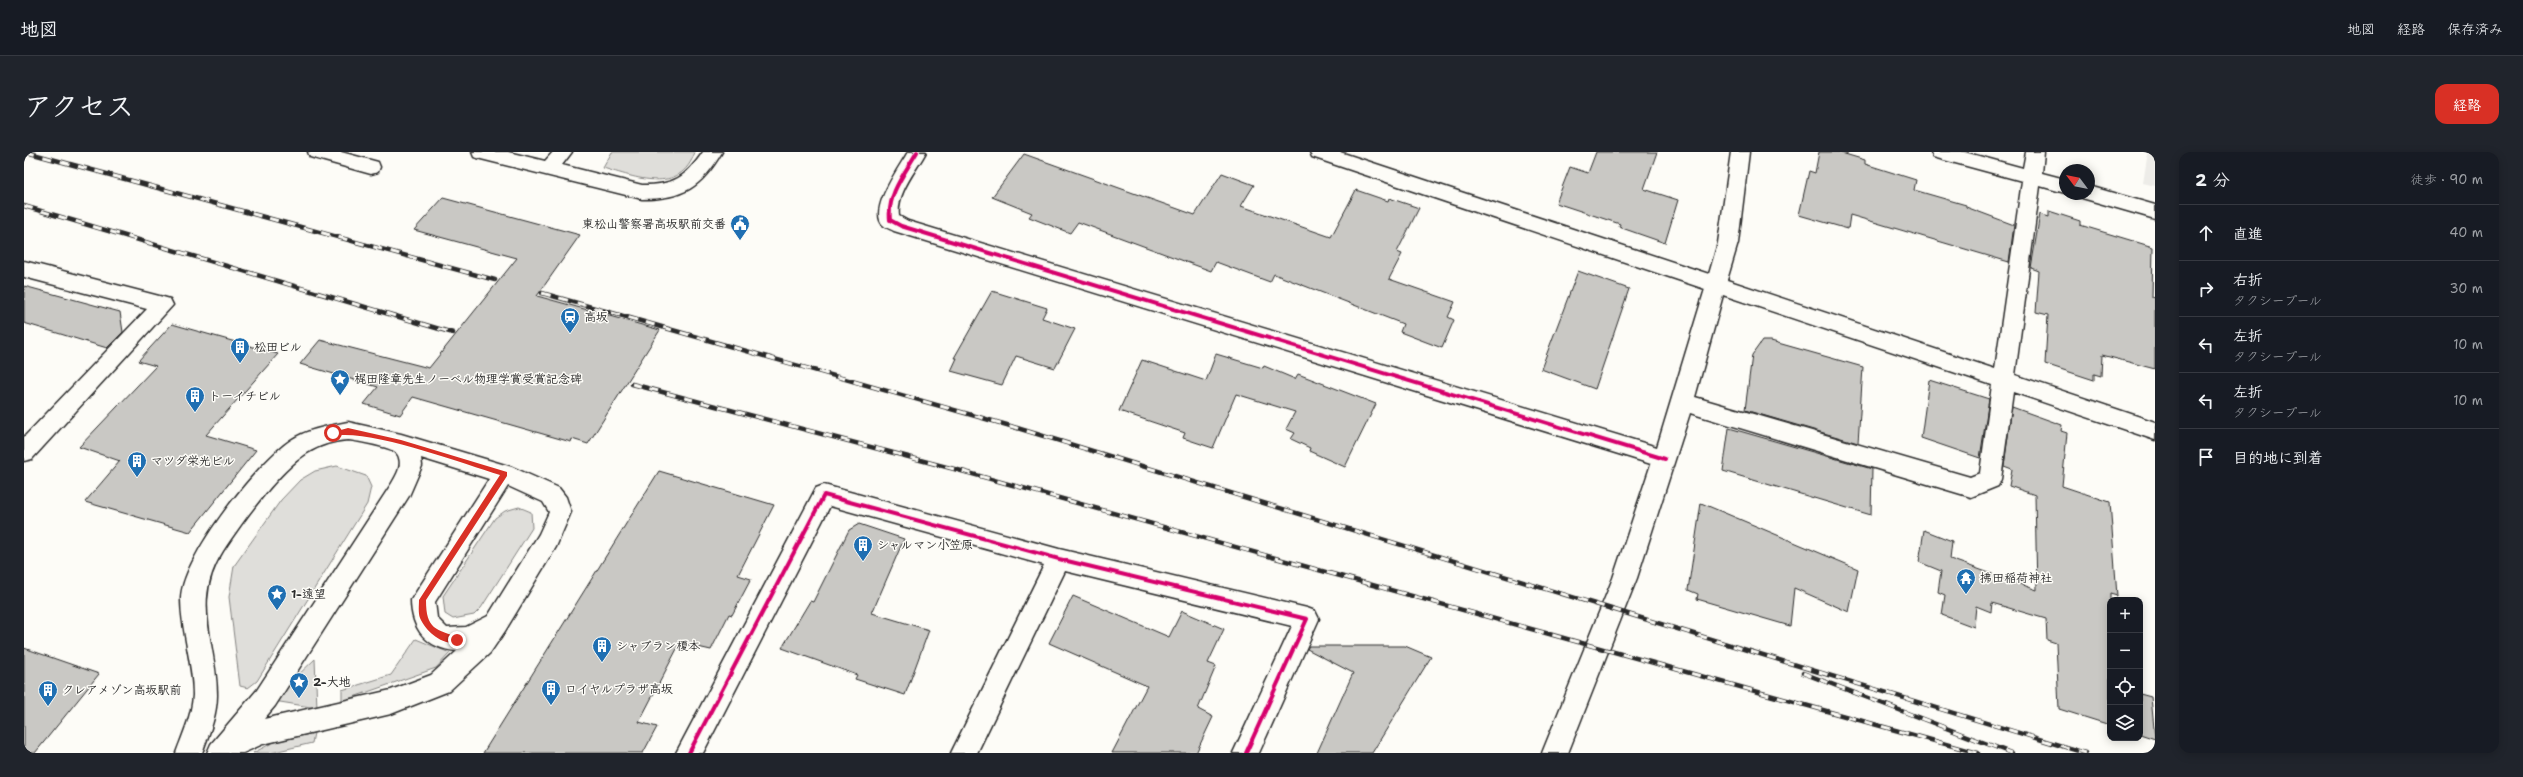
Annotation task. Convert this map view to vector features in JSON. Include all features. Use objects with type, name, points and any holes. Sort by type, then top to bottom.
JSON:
[{"type":"street","points":[[317,152],[371,167]]},
{"type":"street","points":[[481,152],[642,192],[664,193],[683,186],[699,174],[713,152]]},
{"type":"street","points":[[549,170],[563,152]]},
{"type":"street","points":[[916,152],[892,197],[888,212],[890,220],[901,226],[1665,459]]},
{"type":"street","points":[[1319,152],[2155,431]]},
{"type":"street","points":[[1555,753],[1625,578],[1683,402],[1728,244],[1740,152]]},
{"type":"street","points":[[1940,152],[2059,184]]},
{"type":"street","points":[[1683,402],[1971,487],[1990,479],[2035,152]]},
{"type":"street","points":[[2095,195],[2155,212]]},
{"type":"street","points":[[24,270],[163,305],[24,452]]},
{"type":"street","points":[[189,753],[202,718],[205,695],[193,598],[198,575],[214,546],[282,459],[300,446],[321,436],[348,430],[401,443],[504,474],[530,484],[551,495],[558,504],[560,512],[548,540],[497,623],[481,645],[440,683],[391,702],[261,732],[222,751]]},
{"type":"street","points":[[222,751],[266,698],[401,489],[411,466],[410,454],[401,443]]},
{"type":"street","points":[[497,623],[457,640],[439,636],[430,628],[422,616],[423,600],[504,474]]},
{"type":"street","points":[[689,753],[824,495],[1059,559],[1307,619],[1246,753]]},
{"type":"street","points":[[964,753],[1059,559]]},
{"type":"shaded area","points":[[612,152],[695,152],[688,166],[679,174],[668,179],[655,180],[603,168]]},
{"type":"shaded area","points":[[2148,152],[2155,152],[2155,186],[2143,183]]},
{"type":"shaded area","points":[[337,466],[366,476],[371,487],[367,504],[257,681],[248,688],[240,686],[229,597],[234,566],[281,500],[300,480],[315,471]]},
{"type":"shaded area","points":[[519,507],[531,512],[532,528],[481,608],[474,615],[453,619],[445,614],[443,596],[495,518],[505,511]]},
{"type":"shaded area","points":[[416,639],[450,653],[436,668],[342,701],[342,690],[391,675]]},
{"type":"shaded area","points":[[315,659],[317,708],[274,701],[275,697]]},
{"type":"shaded area","points":[[314,733],[312,743],[270,753],[253,753],[274,742]]},
{"type":"building","points":[[1596,152],[1657,152],[1644,189],[1678,200],[1665,243],[1619,227],[1620,224],[1556,203],[1570,167],[1588,173]]},
{"type":"building","points":[[1819,152],[1838,152],[1865,160],[1865,164],[1916,180],[1914,190],[1966,205],[1966,207],[2014,225],[2009,262],[1850,215],[1848,229],[1799,215],[1809,171],[1815,173]]},
{"type":"building","points":[[1024,154],[1195,215],[1222,173],[1254,185],[1241,206],[1331,237],[1356,190],[1388,201],[1389,198],[1419,208],[1397,252],[1402,254],[1389,279],[1455,302],[1448,317],[1454,320],[1442,348],[1400,332],[1403,324],[1274,274],[1270,282],[1216,262],[1211,271],[1078,222],[1070,233],[1029,217],[1032,213],[992,197]]},
{"type":"building","points":[[443,198],[580,235],[537,296],[660,330],[588,444],[572,439],[571,442],[413,397],[400,415],[364,404],[378,387],[300,364],[320,340],[429,368],[517,258],[414,230]]},
{"type":"building","points":[[2049,211],[2080,221],[2080,225],[2153,247],[2152,297],[2155,298],[2155,369],[2102,355],[2101,376],[2094,374],[2094,380],[2045,364],[2048,315],[2036,312],[2039,271],[2031,268],[2040,214],[2049,217]]},
{"type":"building","points":[[1578,271],[1629,289],[1595,389],[1541,369]]},
{"type":"building","points":[[24,286],[120,312],[123,332],[107,348],[24,323]]},
{"type":"building","points":[[992,291],[1047,308],[1042,318],[1075,329],[1055,368],[1016,356],[1002,385],[951,371],[957,358],[954,358]]},
{"type":"building","points":[[172,324],[278,354],[206,435],[256,450],[190,532],[85,502],[120,461],[79,447],[156,366],[138,361]]},
{"type":"building","points":[[1762,341],[1771,341],[1863,367],[1858,443],[1745,410],[1752,355]]},
{"type":"building","points":[[1216,354],[1263,368],[1264,366],[1295,379],[1298,374],[1376,404],[1345,467],[1309,451],[1310,448],[1291,439],[1295,433],[1286,429],[1295,412],[1236,394],[1213,448],[1183,438],[1185,433],[1119,411],[1142,360],[1206,381]]},
{"type":"building","points":[[1929,380],[1989,399],[1980,458],[1921,438]]},
{"type":"building","points":[[2012,407],[2062,425],[2061,431],[2067,433],[2062,486],[2110,502],[2117,596],[2110,594],[2110,597],[2107,597],[2107,724],[2059,709],[2056,643],[2047,640],[2046,619],[1992,603],[1991,612],[1976,606],[1974,627],[1942,615],[1945,595],[1938,592],[1941,571],[1919,562],[1924,530],[1952,541],[1950,559],[2037,590],[2035,495],[2009,486],[2012,469],[2004,466]]},
{"type":"building","points":[[1729,428],[1872,469],[1871,515],[1723,471]]},
{"type":"building","points":[[659,471],[774,505],[738,575],[751,579],[732,615],[729,614],[711,650],[680,643],[639,722],[657,727],[643,753],[483,753]]},
{"type":"building","points":[[1701,503],[1858,569],[1849,612],[1794,588],[1790,626],[1697,599],[1698,594],[1688,590]]},
{"type":"building","points":[[859,524],[904,539],[872,613],[929,630],[905,695],[855,679],[857,675],[782,648],[810,601],[813,602],[849,530]]},
{"type":"building","points":[[1073,596],[1169,637],[1182,611],[1224,629],[1208,663],[1216,666],[1198,709],[1213,717],[1196,753],[1112,753],[1147,686],[1049,643]]},
{"type":"building","points":[[1309,646],[1405,646],[1431,657],[1372,753],[1317,753],[1353,673],[1307,649]]},
{"type":"building","name":"クレアメゾン高坂駅前","points":[[24,648],[99,674],[35,753],[24,753]]},
{"type":"building","points":[[2143,695],[2151,697],[2155,739],[2143,735]]},
{"type":"railway","points":[[26,152],[495,280]]},
{"type":"railway","points":[[24,206],[453,333]]},
{"type":"railway","points":[[542,293],[1007,425],[2085,753]]},
{"type":"railway","points":[[632,384],[958,470],[1978,753]]},
{"type":"railway","points":[[1803,673],[2011,753]]},
{"type":"cycle path","points":[[917,152],[893,194],[890,203],[890,220],[901,226],[1665,459]]},
{"type":"cycle path","points":[[689,753],[824,495],[1059,559],[1307,619],[1246,753]]},
{"type":"place","name":"東松山警察署高坂駅前交番","points":[[740,241]]},
{"type":"place","name":"高坂","points":[[570,334]]},
{"type":"place","name":"松田ビル","points":[[240,364]]},
{"type":"place","name":"梶田隆章先生ノーベル物理学賞受賞記念碑","points":[[340,396]]},
{"type":"place","name":"トーイチビル","points":[[195,413]]},
{"type":"place","name":"マツダ栄光ビル","points":[[137,478]]},
{"type":"place","name":"シャルマン小笠原","points":[[863,562]]},
{"type":"place","name":"拂田稲荷神社","points":[[1966,595]]},
{"type":"place","name":"1-遠望","points":[[277,611]]},
{"type":"place","name":"シャブラン榎本","points":[[602,663]]},
{"type":"place","name":"2-大地","points":[[299,699]]},
{"type":"place","name":"ロイヤルプラザ高坂","points":[[551,706]]},
{"type":"place","name":"クレアメゾン高坂駅前","points":[[48,707]]},
{"type":"route","points":[[333,433],[348,430],[401,443],[504,474],[423,600],[422,616],[430,628],[439,636],[457,640]]}]
